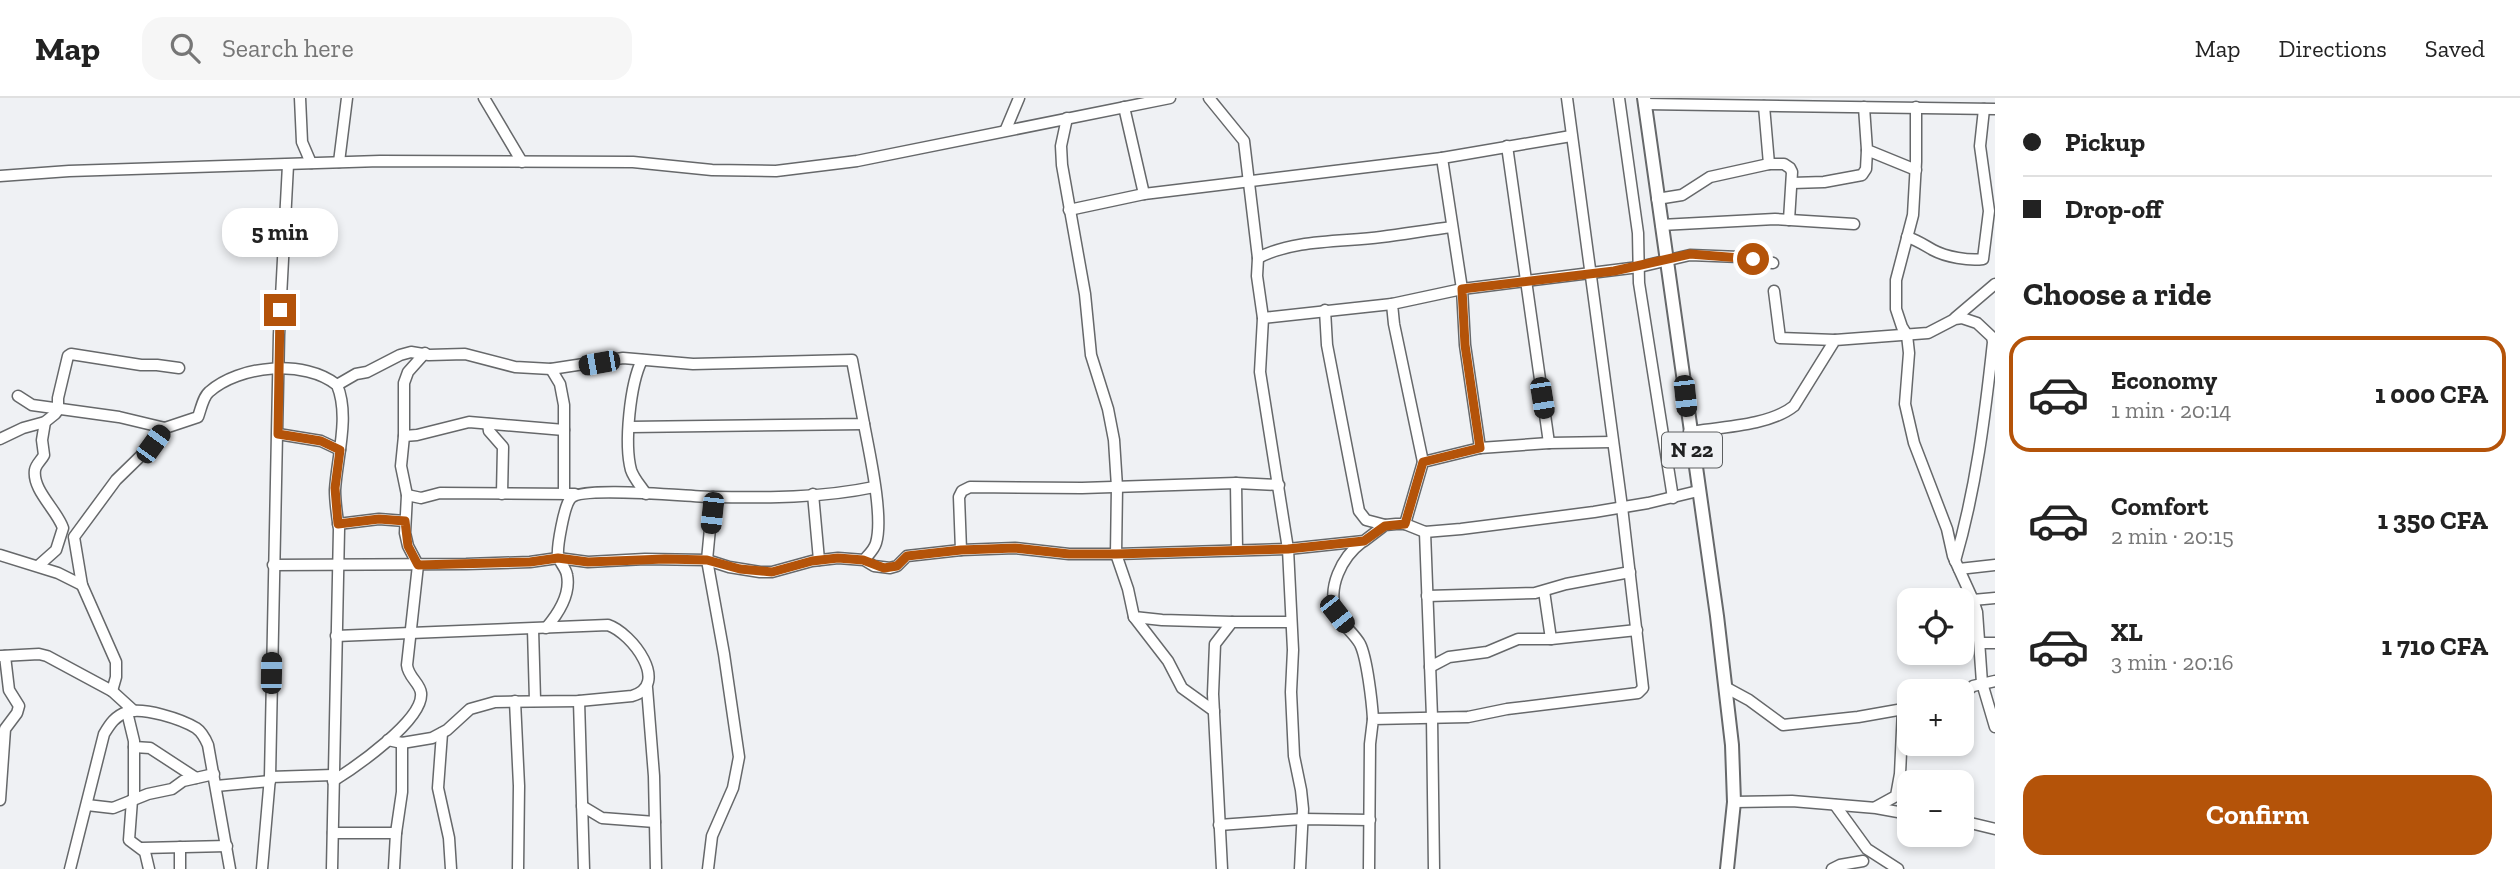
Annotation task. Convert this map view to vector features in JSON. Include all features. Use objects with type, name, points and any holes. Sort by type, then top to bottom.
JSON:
[{"type":"main road","name":"N 22","points":[[1644,101],[1732,745],[1734,802],[1727,869]]},
{"type":"street","points":[[300,98],[302,142],[311,163]]},
{"type":"street","points":[[339,162],[347,98]]},
{"type":"street","points":[[499,98],[487,103],[522,162]]},
{"type":"street","points":[[1006,130],[1019,98]]},
{"type":"street","points":[[0,176],[69,171],[339,162],[633,162],[712,170],[776,171],[857,161],[1130,103],[1170,98]]},
{"type":"street","points":[[1209,98],[1242,138],[1258,258],[1256,276],[1263,318],[1260,372],[1288,549],[1294,756],[1301,790],[1300,869]]},
{"type":"street","points":[[1373,719],[1468,717],[1507,709],[1641,692],[1643,686],[1622,507],[1567,98]]},
{"type":"street","points":[[1619,98],[1638,233],[1639,283],[1672,498]]},
{"type":"street","points":[[1644,101],[1711,101],[1764,106],[1849,102],[1864,107],[1922,104],[1995,109]]},
{"type":"street","points":[[1130,103],[1144,194]]},
{"type":"street","points":[[1922,104],[1913,215],[1896,280],[1896,309],[1907,335],[1905,404],[1910,428],[1947,529],[1957,565],[1968,588]]},
{"type":"street","points":[[1764,106],[1769,164]]},
{"type":"street","points":[[1792,183],[1824,182],[1862,175],[1866,169],[1867,150],[1864,107]]},
{"type":"street","points":[[1907,237],[1953,256],[1983,259],[1989,211],[1980,143],[1984,109]]},
{"type":"street","points":[[1067,118],[1061,146],[1062,164],[1078,251],[1091,355],[1108,409],[1114,440],[1117,487],[1116,554],[1134,617],[1168,661],[1182,688],[1214,711]]},
{"type":"street","points":[[1069,210],[1144,194],[1442,158],[1571,136]]},
{"type":"street","points":[[1507,146],[1549,443]]},
{"type":"street","points":[[1867,150],[1916,170]]},
{"type":"street","points":[[1442,158],[1462,289],[1465,345],[1480,448]]},
{"type":"street","points":[[262,869],[270,779],[278,370],[288,164]]},
{"type":"street","points":[[1657,199],[1682,195],[1708,177],[1769,164],[1784,164],[1790,168],[1792,183],[1789,220]]},
{"type":"street","points":[[1661,225],[1789,220],[1854,224]]},
{"type":"street","points":[[1258,258],[1270,251],[1309,244],[1452,227]]},
{"type":"street","points":[[1263,318],[1392,304],[1462,289],[1589,275],[1700,254],[1773,263]]},
{"type":"street","points":[[1774,292],[1780,338],[1835,340],[1935,331],[1995,284]]},
{"type":"street","points":[[1392,304],[1423,462],[1405,524]]},
{"type":"street","points":[[1325,310],[1325,333],[1333,383],[1359,511],[1366,520],[1385,526],[1405,524],[1424,532],[1622,507],[1698,491]]},
{"type":"street","points":[[1955,318],[1966,318],[1977,323],[1992,337],[1993,342],[1976,476],[1957,565]]},
{"type":"street","points":[[1689,432],[1766,420],[1787,411],[1798,399],[1835,340]]},
{"type":"street","points":[[337,385],[356,374],[367,372],[411,352],[465,354],[515,367],[551,369],[614,359],[693,364],[852,360],[877,511],[876,542],[863,560]]},
{"type":"street","points":[[216,786],[270,779],[333,778],[359,764],[388,740],[412,716],[421,698],[420,689],[407,672],[418,565],[408,546],[405,521],[407,495],[401,466],[404,383],[408,372],[425,353]]},
{"type":"street","points":[[0,439],[23,428],[45,422],[58,410],[58,398],[68,356],[71,354],[179,368]]},
{"type":"street","points":[[642,360],[631,394],[629,459],[631,470],[646,494]]},
{"type":"street","points":[[18,396],[32,405],[119,417],[165,428],[198,417],[206,393],[233,377],[257,369],[314,372],[337,385],[341,395],[342,418],[335,495],[338,566],[332,869]]},
{"type":"street","points":[[547,628],[563,604],[568,583],[564,565],[558,558],[565,511],[570,498],[562,395],[558,379],[551,369]]},
{"type":"street","points":[[38,566],[55,550],[63,528],[39,489],[35,476],[36,467],[44,455],[42,440],[45,422]]},
{"type":"street","points":[[404,436],[469,422],[564,430]]},
{"type":"street","points":[[488,424],[489,431],[503,447],[502,494]]},
{"type":"street","points":[[629,427],[864,424]]},
{"type":"street","points":[[112,691],[116,662],[82,585],[74,542],[77,531],[116,480],[153,444],[165,428]]},
{"type":"street","points":[[278,434],[321,441],[340,450]]},
{"type":"street","points":[[1423,462],[1480,448],[1612,442]]},
{"type":"street","points":[[1236,483],[1237,550]]},
{"type":"street","points":[[961,550],[959,497],[962,491],[970,487],[1117,487],[1236,483],[1279,485]]},
{"type":"street","points":[[407,495],[421,498],[440,493],[601,492],[713,497],[850,492],[874,487]]},
{"type":"street","points":[[813,494],[819,560]]},
{"type":"street","points":[[708,869],[712,836],[733,788],[739,757],[707,560],[713,497]]},
{"type":"street","points":[[338,524],[379,519],[405,521]]},
{"type":"street","points":[[1369,869],[1370,744],[1373,719],[1360,645],[1337,614],[1335,600],[1338,573],[1352,550],[1385,526]]},
{"type":"street","points":[[1424,532],[1432,717],[1434,869]]},
{"type":"street","points":[[273,565],[418,565],[530,562],[558,558],[588,562],[645,559],[707,560],[729,567],[772,572],[838,558],[863,560],[874,566],[890,568],[897,566],[907,556],[961,550],[1015,548],[1069,554],[1116,554],[1288,549],[1364,541]]},
{"type":"street","points":[[0,555],[38,566],[82,585]]},
{"type":"street","points":[[1957,565],[1995,565]]},
{"type":"street","points":[[1427,596],[1521,594],[1630,572]]},
{"type":"street","points":[[1544,591],[1551,639]]},
{"type":"street","points":[[1974,600],[1995,598]]},
{"type":"street","points":[[1974,603],[1982,683],[1994,721]]},
{"type":"street","points":[[1134,617],[1162,620],[1292,622]]},
{"type":"street","points":[[1222,869],[1214,711],[1215,644],[1232,622]]},
{"type":"street","points":[[336,636],[608,625],[614,627],[641,655],[650,676],[647,688],[656,869]]},
{"type":"street","points":[[533,629],[535,700]]},
{"type":"street","points":[[1430,667],[1449,657],[1487,652],[1518,639],[1551,639],[1637,630]]},
{"type":"street","points":[[1980,643],[1995,643]]},
{"type":"street","points":[[0,800],[5,729],[19,706],[9,690],[3,656],[39,654],[112,691],[130,711],[134,747],[129,840],[142,848],[227,846]]},
{"type":"street","points":[[1974,686],[1995,681]]},
{"type":"street","points":[[1725,687],[1749,700],[1783,725],[1897,710]]},
{"type":"street","points":[[388,740],[402,743],[432,738],[470,709],[495,702],[579,701],[632,696],[647,688]]},
{"type":"street","points":[[515,701],[519,786],[518,869]]},
{"type":"street","points":[[579,701],[584,869]]},
{"type":"street","points":[[70,869],[104,734],[111,722],[130,711],[153,712],[195,727],[203,735],[214,774],[230,869]]},
{"type":"street","points":[[442,733],[438,788],[449,838],[451,869]]},
{"type":"street","points":[[394,869],[402,792],[402,743]]},
{"type":"street","points":[[134,747],[150,748],[196,778]]},
{"type":"street","points":[[1876,808],[1896,796],[1902,756]]},
{"type":"street","points":[[87,806],[113,808],[133,799],[172,789],[183,781],[214,774]]},
{"type":"street","points":[[1734,802],[1792,801],[1897,812]]},
{"type":"street","points":[[1835,805],[1867,849],[1898,869]]},
{"type":"street","points":[[582,806],[601,818],[655,822]]},
{"type":"street","points":[[1219,825],[1302,819],[1370,820]]},
{"type":"street","points":[[1974,823],[1993,826]]},
{"type":"street","points":[[333,833],[396,833]]},
{"type":"street","points":[[180,847],[180,869]]},
{"type":"street","points":[[142,848],[149,869]]},
{"type":"street","points":[[1832,869],[1840,864],[1863,865],[1867,849]]},
{"type":"route","points":[[280,310],[278,434],[321,441],[340,450],[335,488],[338,524],[379,519],[405,521],[408,546],[418,565],[530,562],[558,558],[588,562],[665,559],[707,560],[729,567],[772,572],[812,561],[838,558],[863,560],[874,566],[890,568],[900,564],[907,556],[961,550],[1015,548],[1069,554],[1116,554],[1288,549],[1364,541],[1385,526],[1405,524],[1423,462],[1480,448],[1465,345],[1462,289],[1589,275],[1639,267],[1690,254],[1753,259]]}]
